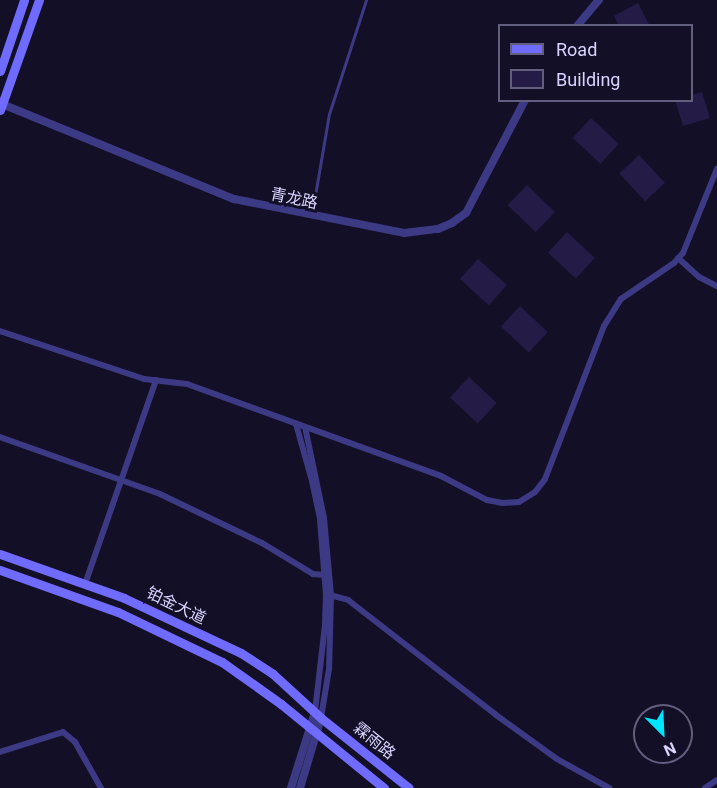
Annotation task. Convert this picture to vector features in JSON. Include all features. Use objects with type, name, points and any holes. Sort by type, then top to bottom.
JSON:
[{"type":"main road","points":[[0,70],[24,0]]},
{"type":"main road","points":[[1,107],[39,0]]},
{"type":"main road","name":"铂金大道","points":[[0,554],[124,598],[241,653],[273,674],[318,715]]},
{"type":"main road","name":"铂金大道","points":[[0,570],[118,612],[222,662],[314,732]]},
{"type":"main road","name":"霖雨路","points":[[318,715],[409,788]]},
{"type":"main road","name":"霖雨路","points":[[314,732],[384,788]]},
{"type":"street","points":[[579,24],[599,0]]},
{"type":"street","name":"青龙路","points":[[1,107],[234,199],[311,216],[404,233],[420,233],[452,223],[466,213],[524,102]]},
{"type":"street","points":[[0,331],[144,379],[187,384],[441,476],[487,500],[504,503],[519,502],[535,492],[545,478],[604,326],[621,299],[683,253],[717,169]]},
{"type":"street","points":[[678,258],[699,277],[717,286]]},
{"type":"street","points":[[85,584],[156,380]]},
{"type":"street","points":[[296,424],[320,519],[329,595]]},
{"type":"street","points":[[300,788],[329,669],[329,595],[324,518],[305,428]]},
{"type":"street","points":[[0,437],[160,494],[262,543],[313,574],[325,575]]},
{"type":"street","points":[[329,595],[348,600],[496,715],[557,759],[609,788]]},
{"type":"street","points":[[0,752],[63,732],[75,742],[101,788]]},
{"type":"street","points":[[291,788],[314,732]]},
{"type":"street","points":[[705,788],[717,780]]},
{"type":"lane","points":[[311,216],[329,114],[366,0]]},
{"type":"building","points":[[638,3],[649,24],[618,24],[614,16]]},
{"type":"building","points":[[702,92],[710,118],[683,126],[676,102],[693,102],[693,95]]},
{"type":"building","points":[[591,118],[619,144],[600,164],[573,138]]},
{"type":"building","points":[[639,155],[665,183],[645,201],[619,173]]},
{"type":"building","points":[[527,185],[555,212],[536,232],[508,205]]},
{"type":"building","points":[[567,232],[595,258],[576,278],[548,252]]},
{"type":"building","points":[[478,259],[507,285],[489,305],[460,279]]},
{"type":"building","points":[[520,306],[548,332],[529,352],[501,326]]},
{"type":"building","points":[[469,377],[497,403],[478,423],[450,397]]}]
